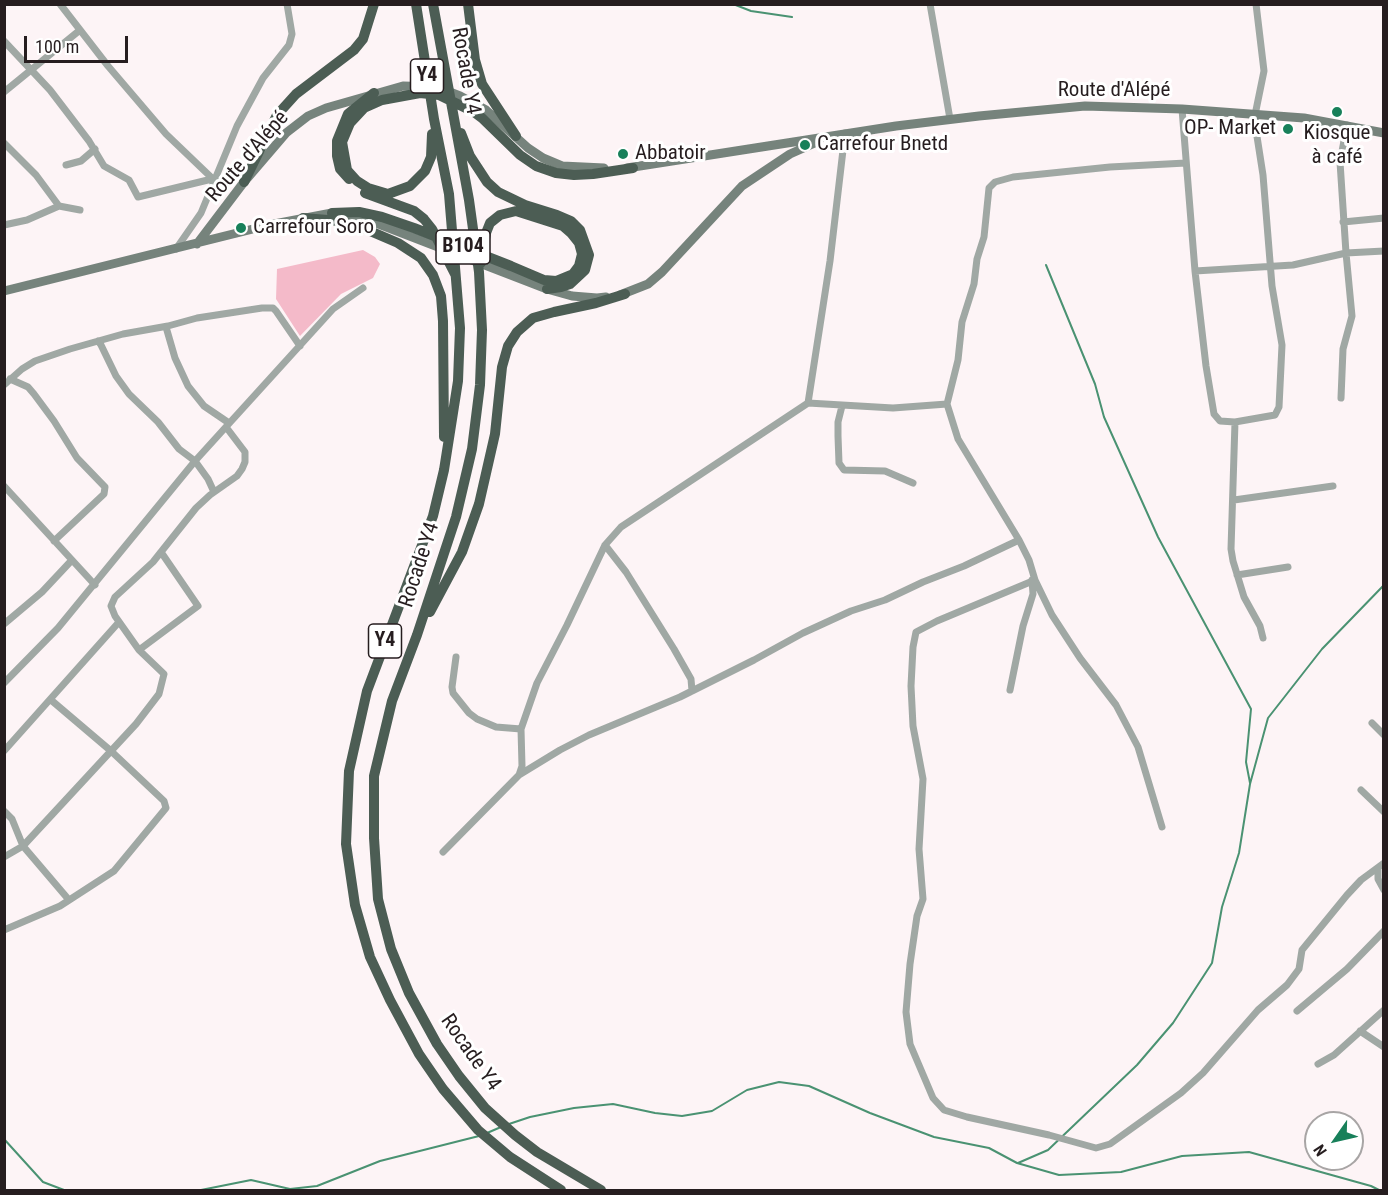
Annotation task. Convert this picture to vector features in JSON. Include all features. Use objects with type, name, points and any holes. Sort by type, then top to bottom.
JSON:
[{"type":"highway","points":[[244,182],[277,115],[296,94],[354,50],[363,39],[374,4]]},
{"type":"highway","name":"Rocade Y4","points":[[416,4],[434,119],[449,194],[460,328],[458,381],[444,470],[433,516],[367,691],[350,771],[346,844],[354,904],[370,957],[419,1054],[462,1112],[494,1145],[561,1191]]},
{"type":"highway","name":"Rocade Y4","points":[[433,4],[469,200],[479,272],[482,330],[480,385],[472,449],[456,518],[417,635],[392,701],[374,776],[374,838],[378,899],[391,949],[409,993],[437,1044],[485,1108],[537,1152],[601,1191]]},
{"type":"highway","points":[[468,4],[475,60],[482,84],[516,136]]},
{"type":"highway","points":[[434,119],[431,157],[425,171],[410,186],[388,194],[368,188],[357,181],[347,170],[342,142],[350,123],[364,108],[403,90],[439,95],[484,114],[520,155],[536,166],[556,173],[593,174],[633,168]]},
{"type":"highway","points":[[374,93],[348,114],[342,126],[337,141],[336,156],[340,169],[362,192],[381,201],[414,211],[424,219],[432,229],[457,278]]},
{"type":"highway","points":[[452,109],[470,156],[498,192],[525,205],[571,221],[580,230],[589,255],[585,270],[570,284],[547,289]]},
{"type":"highway","points":[[479,272],[490,223],[508,212],[516,211],[563,226],[572,232],[579,243],[582,254],[579,266],[573,274],[556,281],[544,280],[510,270]]},
{"type":"highway","name":"B104","points":[[332,213],[358,212],[510,270]]},
{"type":"highway","points":[[303,218],[340,222],[363,228],[398,243],[421,258],[433,275],[441,297],[443,321],[444,470]]},
{"type":"highway","points":[[417,635],[462,552],[479,504],[495,434],[502,367],[508,346],[517,332],[533,318],[625,294]]},
{"type":"main road","name":"Route d'Alépé","points":[[197,244],[244,182],[286,134],[308,116],[374,93],[403,90]]},
{"type":"main road","name":"Route d'Alépé","points":[[484,114],[543,158],[562,166],[595,169],[633,168],[845,133],[1085,106],[1182,109],[1304,118],[1383,133]]},
{"type":"main road","name":"Route d'Alépé","points":[[510,270],[547,289],[572,296],[597,298],[625,294],[648,284],[662,272],[742,186],[766,168],[815,142],[845,133]]},
{"type":"main road","name":"Route d'Alépé","points":[[4,291],[303,218],[332,213]]},
{"type":"street","points":[[60,4],[171,139],[213,180]]},
{"type":"street","points":[[176,250],[201,213],[237,126],[263,78],[289,45],[292,34],[287,4]]},
{"type":"street","points":[[930,4],[950,120]]},
{"type":"street","points":[[1182,109],[1195,271],[1214,414],[1221,421],[1235,422],[1275,415],[1279,407],[1282,345],[1272,286],[1263,175],[1255,115],[1264,71],[1256,4]]},
{"type":"street","points":[[4,92],[80,30]]},
{"type":"street","points":[[4,41],[50,90],[95,149],[104,166],[129,180],[138,197],[213,180]]},
{"type":"street","points":[[1341,398],[1341,364],[1352,316],[1340,162],[1347,125]]},
{"type":"street","points":[[808,403],[830,261],[845,133]]},
{"type":"street","points":[[4,143],[36,175],[59,206]]},
{"type":"street","points":[[66,165],[81,161],[95,149]]},
{"type":"street","points":[[1010,690],[1023,626],[1033,594],[1029,560],[958,439],[947,404],[958,360],[962,322],[974,284],[977,259],[984,237],[989,188],[991,184],[1013,177],[1110,167],[1186,163]]},
{"type":"street","points":[[4,225],[27,220],[59,206],[80,210]]},
{"type":"street","points":[[1343,222],[1383,218]]},
{"type":"street","points":[[1195,271],[1306,263],[1346,253],[1383,251]]},
{"type":"street","points":[[4,683],[40,649],[227,425],[333,309],[363,288]]},
{"type":"street","points":[[7,382],[35,361],[98,341],[205,317],[271,308],[280,315],[300,346]]},
{"type":"street","points":[[4,857],[23,846],[111,751],[159,694],[165,677],[163,671],[139,650],[111,608],[112,602],[161,552],[196,508],[237,476],[245,462],[244,452],[227,425],[204,406],[188,386],[175,358],[166,327]]},
{"type":"street","points":[[98,341],[102,345],[111,369],[129,394],[158,422],[179,449],[195,461],[214,492]]},
{"type":"street","points":[[7,382],[28,387],[54,421],[77,458],[105,489],[104,494],[54,541]]},
{"type":"street","points":[[519,775],[522,766],[521,729],[537,683],[605,545],[621,527],[808,403],[893,408],[947,404]]},
{"type":"street","points":[[842,406],[838,422],[838,436],[839,463],[844,470],[885,471],[913,483]]},
{"type":"street","points":[[1235,422],[1231,549],[1244,597],[1260,626],[1263,638]]},
{"type":"street","points":[[4,486],[95,585]]},
{"type":"street","points":[[1234,500],[1333,486]]},
{"type":"street","points":[[443,852],[519,775],[589,735],[692,691],[803,633],[851,611],[885,600],[1019,540]]},
{"type":"street","points":[[605,545],[626,572],[674,649],[691,679],[692,691]]},
{"type":"street","points":[[139,650],[198,606],[161,552]]},
{"type":"street","points":[[4,624],[42,592],[72,560]]},
{"type":"street","points":[[1237,575],[1288,567]]},
{"type":"street","points":[[1033,580],[1080,658],[1116,705],[1138,747],[1161,827]]},
{"type":"street","points":[[1033,580],[916,632],[913,647],[913,726],[922,779],[920,849],[923,899],[914,935],[906,1012],[910,1044],[933,1098],[944,1110],[1049,1135],[1076,1144],[1096,1148],[1110,1144],[1181,1093],[1203,1073],[1258,1010],[1287,985],[1299,969],[1302,950],[1361,880],[1381,866]]},
{"type":"street","points":[[4,751],[119,622]]},
{"type":"street","points":[[456,657],[452,687],[458,701],[477,719],[496,727],[521,729]]},
{"type":"street","points":[[4,930],[69,900],[114,871],[166,808],[164,801],[111,751],[51,700]]},
{"type":"street","points":[[1372,723],[1383,735]]},
{"type":"street","points":[[1361,790],[1383,812]]},
{"type":"street","points":[[4,811],[16,826],[23,846],[69,900]]},
{"type":"street","points":[[1381,866],[1378,879],[1383,890]]},
{"type":"street","points":[[1297,1011],[1347,969],[1383,931]]},
{"type":"street","points":[[1318,1064],[1334,1055],[1383,1010]]},
{"type":"street","points":[[1360,1031],[1383,1047]]},
{"type":"shaded area","points":[[363,250],[375,257],[380,264],[373,278],[341,294],[300,336],[276,299],[277,269]]},
{"type":"waterway","points":[[733,4],[751,11],[792,17]]},
{"type":"waterway","points":[[1046,265],[1095,384],[1104,417],[1158,537],[1251,709],[1246,762],[1250,783]]},
{"type":"waterway","points":[[1018,1163],[1048,1150],[1137,1065],[1173,1023],[1212,963],[1222,907],[1239,853],[1250,784],[1268,718],[1322,649],[1384,585]]},
{"type":"waterway","points":[[509,1124],[574,1108],[613,1104],[682,1116],[712,1111],[747,1090],[779,1082],[809,1086],[870,1113],[934,1137],[989,1148],[1017,1163],[1059,1175],[1121,1172],[1182,1156],[1249,1152],[1379,1190]]},
{"type":"waterway","points":[[487,1133],[501,1127]]},
{"type":"waterway","points":[[201,1190],[251,1180],[290,1189],[317,1186],[380,1161],[479,1136]]},
{"type":"waterway","points":[[4,1139],[43,1182],[64,1190]]},
{"type":"waterway","points":[[94,1190],[109,1190]]},
{"type":"place","name":"Kiosque à café","points":[[1337,112]]},
{"type":"place","name":"OP- Market","points":[[1288,129]]},
{"type":"place","name":"Carrefour Bnetd","points":[[805,145]]},
{"type":"place","name":"Abbatoir","points":[[623,154]]},
{"type":"place","name":"Carrefour Soro","points":[[241,228]]}]
